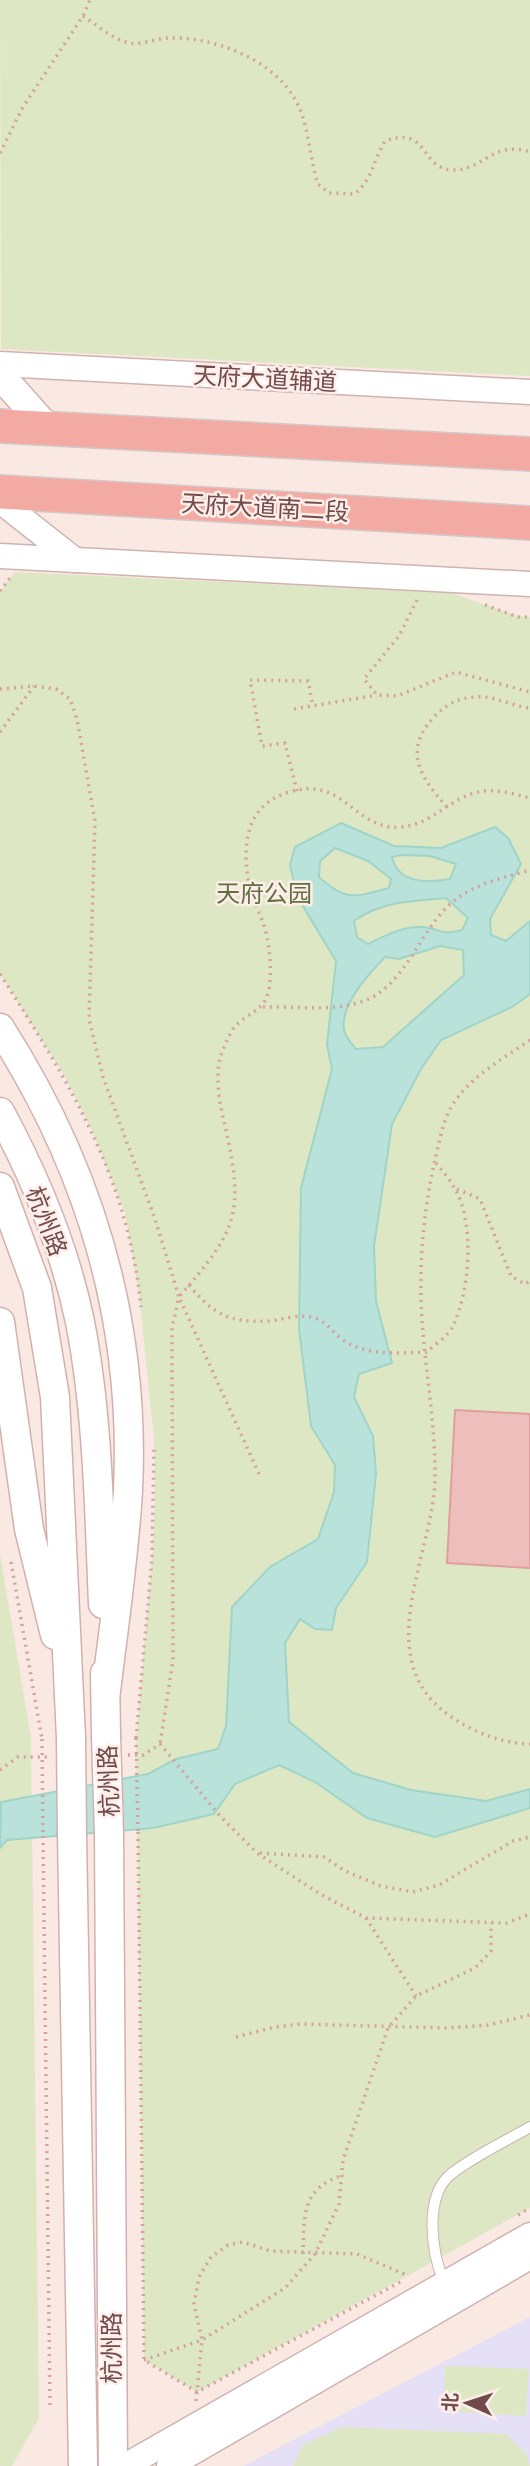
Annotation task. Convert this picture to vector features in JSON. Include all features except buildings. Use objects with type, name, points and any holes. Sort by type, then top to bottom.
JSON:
[{"type":"highway","points":[[0,426],[530,454]]},
{"type":"highway","name":"天府大道南二段","points":[[0,492],[530,523]]},
{"type":"main road","points":[[0,375],[48,429]]},
{"type":"main road","points":[[0,1028],[33,1080],[69,1152],[97,1228],[114,1297],[124,1370],[128,1491],[106,1691]]},
{"type":"main road","name":"杭州路","points":[[0,1112],[50,1222],[79,1320],[91,1389],[98,1483],[109,1833],[113,2466]]},
{"type":"main road","name":"杭州路","points":[[0,1187],[37,1288],[53,1383],[70,1698],[83,2466]]},
{"type":"main road","points":[[0,1322],[29,1529],[70,1698]]},
{"type":"street","name":"天府大道辅道","points":[[0,364],[530,392]]},
{"type":"street","points":[[0,500],[75,560]]},
{"type":"street","points":[[0,556],[530,584]]},
{"type":"street","points":[[125,2466],[530,2235]]},
{"type":"street","points":[[169,2466],[530,2257]]},
{"type":"lane","points":[[445,2285],[435,2262],[433,2213],[439,2192],[449,2175],[530,2127]]},
{"type":"path","points":[[0,153],[23,107],[83,16],[90,0]]},
{"type":"path","points":[[83,16],[129,43],[165,38],[196,39],[222,45],[248,57],[283,83],[295,97],[318,184],[329,192],[355,194],[369,182],[375,157],[385,141],[402,135],[417,141],[432,161],[451,170],[472,165],[498,150],[530,152]]},
{"type":"path","points":[[377,695],[363,679],[399,636],[421,592]]},
{"type":"path","points":[[294,709],[377,695],[397,696],[456,672],[530,692]]},
{"type":"path","points":[[297,791],[285,743],[262,746],[250,680],[309,681],[313,706]]},
{"type":"path","points":[[0,733],[34,685]]},
{"type":"path","points":[[0,689],[34,685],[55,689],[70,699],[77,719],[94,821],[89,1019],[103,1077],[155,1219],[178,1297],[259,1474]]},
{"type":"path","points":[[447,807],[425,782],[416,754],[421,731],[447,703],[468,698],[478,696],[530,708]]},
{"type":"path","points":[[160,1744],[173,1660],[172,1328],[178,1297],[211,1260],[230,1229],[237,1198],[236,1174],[219,1104],[220,1059],[234,1029],[263,1007],[270,986],[271,957],[265,929],[249,886],[246,858],[250,824],[260,806],[297,791],[313,788],[334,792],[358,814],[400,827],[425,820],[478,792],[509,793],[530,798]]},
{"type":"path","points":[[263,1007],[340,1007],[366,1000],[408,962],[449,906],[478,885],[530,870]]},
{"type":"path","points":[[530,1040],[474,1078],[452,1105],[435,1162],[422,1234],[421,1302],[435,1481],[412,1587],[408,1626],[412,1661],[424,1689],[445,1713],[476,1732],[530,1744]]},
{"type":"path","points":[[188,1285],[206,1306],[223,1318],[268,1321],[312,1317],[326,1323],[346,1341],[372,1351],[426,1352],[452,1328],[467,1287],[463,1207],[455,1188],[435,1162]]},
{"type":"path","points":[[455,1188],[480,1199],[511,1276],[525,1284],[530,1280]]},
{"type":"path","points":[[9,1554],[42,1739],[50,2406]]},
{"type":"path","points":[[136,1738],[144,2360]]},
{"type":"path","points":[[171,1755],[220,1815],[257,1853],[320,1894],[366,1918],[507,1923],[530,1914]]},
{"type":"path","points":[[257,1853],[324,1857],[345,1871],[381,1886],[413,1892],[439,1885],[513,1841],[530,1837]]},
{"type":"path","points":[[366,1918],[416,1996]]},
{"type":"path","points":[[144,2360],[202,2340],[285,2288],[315,2254],[339,2204],[344,2160],[388,2028],[416,1996],[475,1968],[491,1951],[491,1923]]},
{"type":"path","points":[[236,2037],[299,2024],[388,2028],[488,2025],[530,2015]]},
{"type":"path","points":[[303,2254],[304,2211],[311,2195],[327,2180],[344,2175]]},
{"type":"path","points":[[506,2222],[530,2208]]},
{"type":"path","points":[[197,2392],[202,2340],[194,2304],[199,2277],[211,2257],[228,2245],[243,2242],[270,2251],[357,2254],[410,2276]]},
{"type":"path","points":[[197,2392],[435,2262]]},
{"type":"path","points":[[144,2360],[197,2392]]},
{"type":"shaded area","points":[[530,2317],[530,2466],[243,2466]]},
{"type":"green space","points":[[0,0],[530,0],[530,376],[1,349]]},
{"type":"green space","name":"天府公园","points":[[15,572],[452,593],[518,616],[530,617],[530,2208],[197,2392],[144,2360],[136,1738],[155,1498],[154,1439],[139,1294],[125,1213],[93,1133],[65,1077],[0,974],[0,591]]},
{"type":"green space","points":[[0,1554],[31,1737],[39,2418],[12,2466],[0,2466]]},
{"type":"green space","points":[[445,2366],[529,2369],[526,2416],[443,2411]]},
{"type":"green space","points":[[342,2427],[506,2434],[525,2453],[530,2466],[293,2466],[303,2445]]},
{"type":"water","points":[[341,823],[394,846],[441,848],[495,827],[508,838],[521,864],[490,919],[491,935],[506,941],[530,921],[530,994],[512,1007],[441,1040],[421,1069],[392,1124],[374,1246],[376,1301],[392,1363],[359,1374],[354,1397],[373,1436],[376,1473],[367,1562],[336,1608],[332,1630],[315,1629],[300,1619],[285,1643],[289,1722],[353,1773],[411,1790],[486,1801],[530,1789],[530,1808],[435,1837],[367,1818],[315,1782],[279,1765],[235,1784],[214,1814],[153,1828],[7,1840],[0,1848],[1,1802],[148,1774],[176,1759],[218,1749],[226,1726],[232,1607],[270,1567],[318,1539],[334,1492],[335,1465],[311,1426],[299,1329],[301,1188],[332,1069],[327,1045],[336,961],[298,898],[290,865],[295,847]],"holes":[[[335,848],[368,861],[391,879],[389,888],[359,895],[344,894],[319,877],[320,861]],[[430,856],[456,864],[450,879],[423,881],[407,877],[400,872],[392,857]],[[446,898],[468,918],[462,930],[455,932],[423,927],[408,928],[368,944],[357,937],[354,921],[376,909],[398,903]],[[440,946],[463,950],[464,975],[383,1047],[356,1049],[344,1030],[346,1010],[364,981],[385,957],[399,959]]]}]
